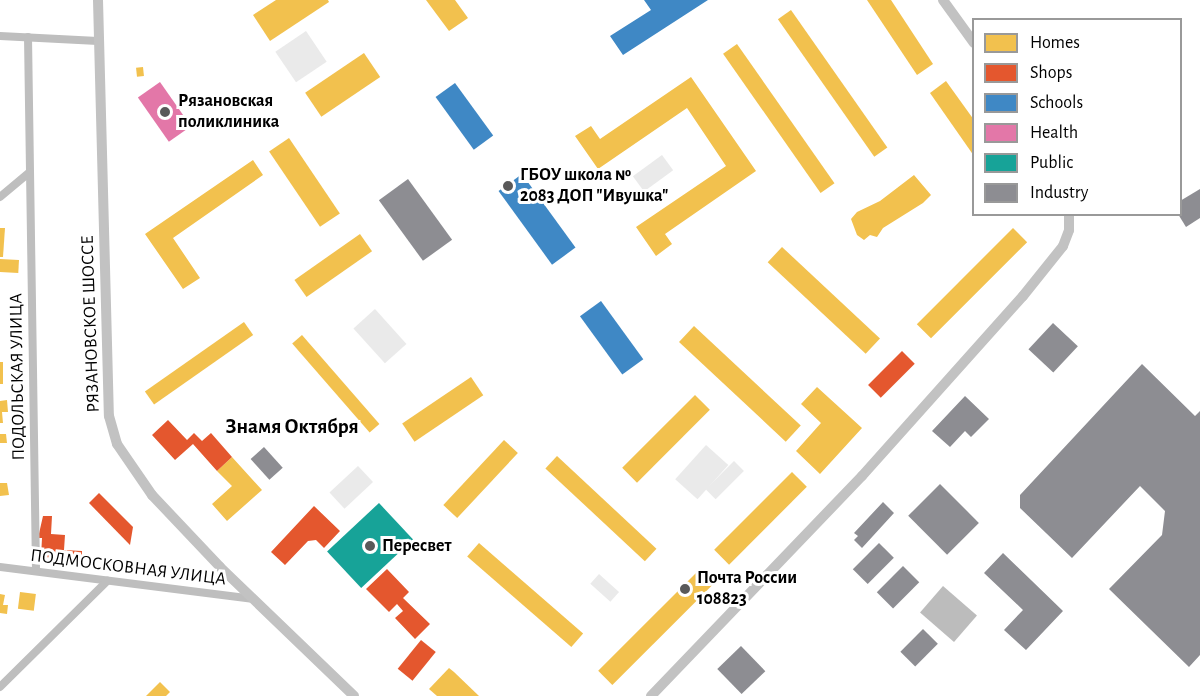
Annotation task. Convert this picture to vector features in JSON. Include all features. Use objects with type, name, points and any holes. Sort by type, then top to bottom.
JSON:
[{"type":"main road","name":"РЯЗАНОВСКОЕ ШОССЕ","points":[[98,0],[109,416],[117,444],[152,495],[252,599],[354,696]]},
{"type":"main road","points":[[944,0],[972,40]]},
{"type":"main road","points":[[651,696],[869,468],[1023,296],[1063,246],[1069,230],[1069,216]]},
{"type":"street","points":[[0,36],[98,40]]},
{"type":"street","name":"ПОДОЛЬСКАЯ УЛИЦА","points":[[28,37],[36,571]]},
{"type":"street","points":[[0,197],[29,172]]},
{"type":"street","name":"ПОДМОСКОВНАЯ УЛИЦА","points":[[0,567],[252,599]]},
{"type":"street","points":[[0,687],[107,581]]},
{"type":"shaded area","points":[[306,31],[327,62],[296,82],[275,52]]},
{"type":"shaded area","points":[[662,155],[673,170],[644,192],[633,176]]},
{"type":"shaded area","points":[[375,309],[406,344],[385,363],[353,328]]},
{"type":"shaded area","points":[[706,445],[728,465],[698,499],[675,479]]},
{"type":"shaded area","points":[[734,461],[744,471],[716,499],[706,489]]},
{"type":"shaded area","points":[[358,466],[373,482],[344,509],[329,493]]},
{"type":"shaded area","points":[[599,574],[619,592],[610,602],[590,584]]},
{"type":"shaded area","points":[[943,586],[977,616],[954,642],[920,612]]},
{"type":"building: Homes","points":[[276,0],[328,0],[329,2],[270,41],[253,15]]},
{"type":"building: Homes","points":[[426,0],[455,0],[468,18],[449,31]]},
{"type":"building: Homes","points":[[867,0],[891,0],[933,64],[917,75]]},
{"type":"building: Homes","points":[[791,10],[887,148],[874,157],[778,19]]},
{"type":"building: Homes","points":[[737,44],[835,183],[821,193],[723,54]]},
{"type":"building: Homes","points":[[364,53],[380,77],[321,117],[305,93]]},
{"type":"building: Homes","points":[[143,67],[144,76],[137,77],[136,68]]},
{"type":"building: Homes","points":[[691,77],[756,171],[665,234],[672,244],[656,256],[636,227],[726,166],[687,108],[598,169],[575,136],[591,126],[600,139]]},
{"type":"building: Homes","points":[[946,81],[972,117],[972,153],[930,93]]},
{"type":"building: Homes","points":[[289,138],[340,213],[320,227],[269,151]]},
{"type":"building: Homes","points":[[253,160],[263,175],[173,238],[200,278],[183,289],[145,234]]},
{"type":"building: Homes","points":[[914,175],[931,195],[923,203],[883,228],[877,237],[870,235],[864,240],[857,235],[851,219],[857,212],[880,201]]},
{"type":"building: Homes","points":[[0,228],[5,228],[3,257],[0,257]]},
{"type":"building: Homes","points":[[1013,228],[1027,242],[931,338],[917,324]]},
{"type":"building: Homes","points":[[360,234],[372,251],[307,297],[294,280]]},
{"type":"building: Homes","points":[[782,247],[880,338],[866,354],[768,262]]},
{"type":"building: Homes","points":[[0,259],[19,260],[18,273],[0,272]]},
{"type":"building: Homes","points":[[244,322],[253,335],[154,405],[145,391]]},
{"type":"building: Homes","points":[[694,326],[801,426],[786,442],[679,342]]},
{"type":"building: Homes","points":[[302,335],[379,424],[370,433],[292,344]]},
{"type":"building: Homes","points":[[0,362],[3,362],[3,384],[0,384]]},
{"type":"building: Homes","points":[[471,377],[483,395],[414,442],[402,423]]},
{"type":"building: Homes","points":[[817,387],[862,428],[820,474],[796,451],[821,423],[801,404]]},
{"type":"building: Homes","points":[[695,395],[710,410],[637,483],[622,468]]},
{"type":"building: Homes","points":[[7,400],[8,412],[2,412],[3,423],[0,423],[0,401]]},
{"type":"building: Homes","points":[[0,434],[6,434],[7,443],[0,443]]},
{"type":"building: Homes","points":[[504,440],[518,453],[457,518],[443,505]]},
{"type":"building: Homes","points":[[557,456],[656,549],[645,561],[545,468]]},
{"type":"building: Homes","points":[[232,457],[262,490],[227,521],[212,504],[232,486],[217,471]]},
{"type":"building: Homes","points":[[792,472],[807,487],[729,565],[714,550]]},
{"type":"building: Homes","points":[[0,483],[7,483],[9,495],[0,496]]},
{"type":"building: Homes","points":[[479,543],[583,634],[571,647],[467,557]]},
{"type":"building: Homes","points":[[700,569],[714,583],[612,685],[598,671]]},
{"type":"building: Homes","points":[[20,592],[36,594],[34,611],[18,609]]},
{"type":"building: Homes","points":[[0,594],[5,595],[3,605],[8,605],[7,614],[0,613]]},
{"type":"building: Homes","points":[[449,668],[479,696],[437,696],[429,689]]},
{"type":"building: Homes","points":[[160,682],[170,692],[166,696],[146,696]]},
{"type":"building: Shops","points":[[902,351],[915,364],[881,398],[868,385]]},
{"type":"building: Shops","points":[[168,420],[187,440],[194,433],[202,441],[211,433],[232,457],[217,471],[193,444],[175,460],[152,435]]},
{"type":"building: Shops","points":[[99,493],[133,527],[130,545],[89,503]]},
{"type":"building: Shops","points":[[314,506],[340,531],[324,548],[316,540],[308,541],[285,565],[271,552]]},
{"type":"building: Shops","points":[[43,516],[52,516],[51,534],[65,535],[64,550],[82,551],[82,559],[41,557],[42,538],[38,538]]},
{"type":"building: Shops","points":[[387,569],[409,592],[403,598],[430,624],[415,639],[395,618],[403,611],[397,604],[389,612],[366,589]]},
{"type":"building: Shops","points":[[421,640],[436,652],[412,681],[398,669]]},
{"type":"building: Schools","points":[[644,0],[708,0],[623,55],[610,36],[651,10]]},
{"type":"building: Schools","points":[[455,83],[493,136],[474,150],[436,97]]},
{"type":"building: Schools","points":[[522,174],[575,248],[552,265],[499,191]]},
{"type":"building: Schools","points":[[601,301],[643,359],[622,375],[580,316]]},
{"type":"building: Health","name":"Рязановская поликлиника","points":[[160,82],[191,126],[169,142],[138,97]]},
{"type":"building: Public","name":"Пересвет","points":[[379,503],[413,540],[361,588],[327,551]]},
{"type":"building: Industry","points":[[408,179],[452,240],[423,261],[379,200]]},
{"type":"building: Industry","points":[[1200,189],[1200,218],[1186,227],[1179,216],[1182,216],[1182,200]]},
{"type":"building: Industry","points":[[1053,323],[1078,346],[1053,373],[1028,349]]},
{"type":"building: Industry","points":[[1142,364],[1195,416],[1200,411],[1200,655],[1189,667],[1109,589],[1162,535],[1165,511],[1140,486],[1072,558],[1020,508],[1020,495]]},
{"type":"building: Industry","points":[[965,396],[989,419],[971,437],[965,431],[950,447],[932,431]]},
{"type":"building: Industry","points":[[264,447],[283,468],[269,480],[251,459]]},
{"type":"building: Industry","points":[[940,484],[979,523],[947,555],[908,516]]},
{"type":"building: Industry","points":[[883,502],[894,513],[862,548],[854,540],[858,536],[854,533]]},
{"type":"building: Industry","points":[[879,543],[894,558],[868,584],[853,569]]},
{"type":"building: Industry","points":[[1003,553],[1063,611],[1026,650],[1004,630],[1023,610],[984,573]]},
{"type":"building: Industry","points":[[903,566],[919,582],[893,608],[877,592]]},
{"type":"building: Industry","points":[[923,629],[938,644],[915,666],[900,652]]},
{"type":"building: Industry","points":[[741,646],[765,671],[742,694],[717,669]]},
{"type":"place","name":"Рязановская поликлиника","points":[[165,112]]},
{"type":"place","name":"ГБОУ школа № 2083 ДОП \"Ивушка\"","points":[[508,186]]},
{"type":"place","name":"Пересвет","points":[[370,546]]},
{"type":"place","name":"Почта России 108823","points":[[685,589]]},
{"type":"district","name":"Знамя Октября","points":[[292,427]]}]
